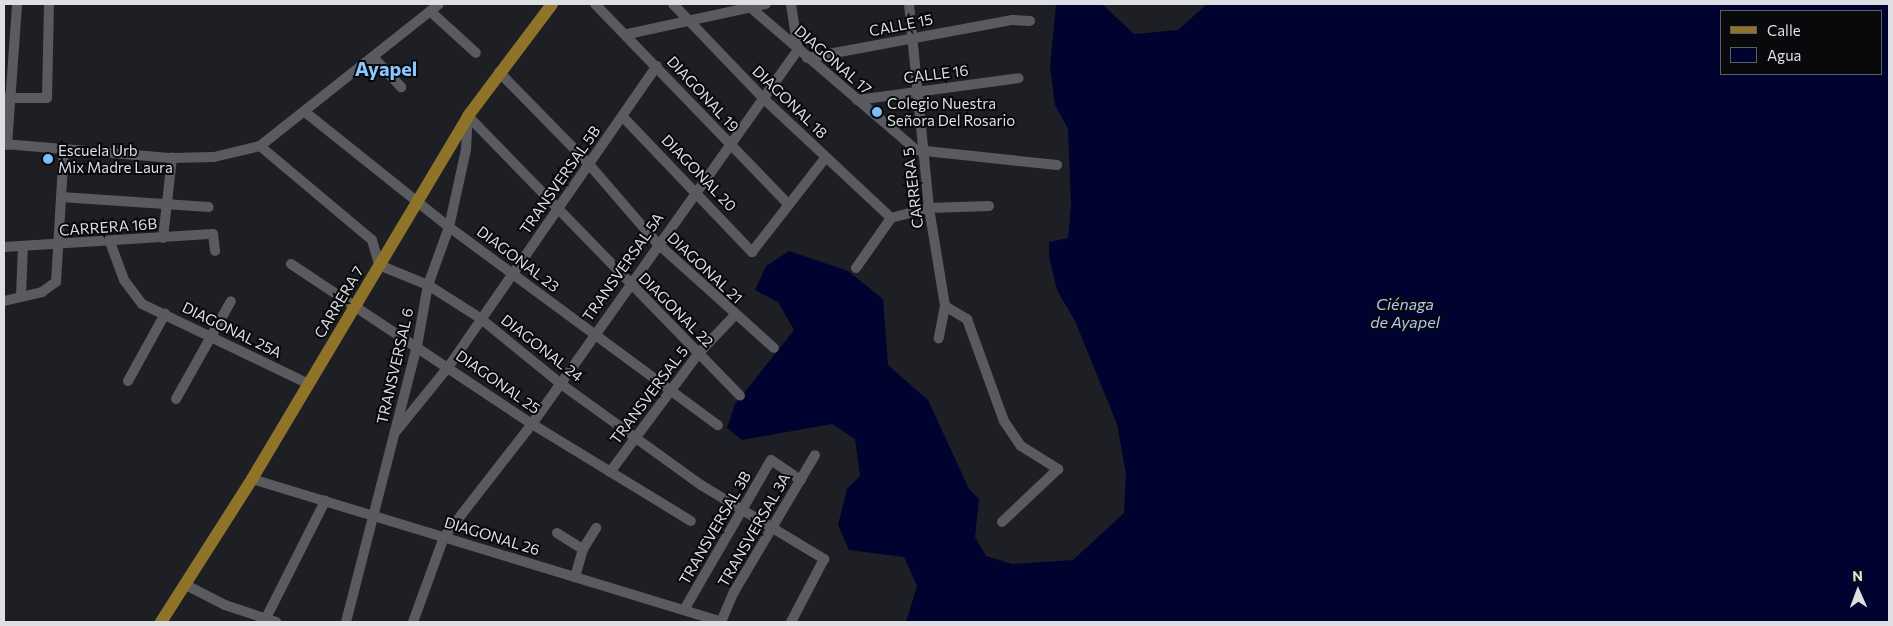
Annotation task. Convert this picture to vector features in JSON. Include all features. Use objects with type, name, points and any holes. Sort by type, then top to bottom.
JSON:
[{"type":"main road","name":"CARRERA 7","points":[[161,622],[252,479],[379,266],[416,198],[498,72],[552,4]]},
{"type":"street","points":[[17,4],[7,98],[6,145],[172,158],[214,157],[260,146],[374,58],[440,4]]},
{"type":"street","points":[[7,98],[47,98],[49,4]]},
{"type":"street","name":"DIAGONAL 19","points":[[595,4],[628,34],[789,205]]},
{"type":"street","name":"DIAGONAL 18","points":[[673,4],[686,20],[764,99],[891,218]]},
{"type":"street","points":[[628,34],[766,4]]},
{"type":"street","points":[[791,4],[798,50]]},
{"type":"street","name":"CARRERA 5","points":[[909,4],[915,37],[929,208],[945,306],[939,338]]},
{"type":"street","name":"DIAGONAL 17","points":[[750,7],[916,150],[923,150]]},
{"type":"street","points":[[430,11],[476,53]]},
{"type":"street","name":"CALLE 15","points":[[807,58],[915,37],[1030,21]]},
{"type":"street","name":"TRANSVERSAL 5A","points":[[413,622],[444,537],[532,424],[657,243],[798,50]]},
{"type":"street","points":[[374,58],[401,87]]},
{"type":"street","name":"TRANSVERSAL 5B","points":[[396,431],[449,366],[480,318],[558,208],[587,162],[623,118],[657,66]]},
{"type":"street","name":"DIAGONAL 21","points":[[498,72],[587,162],[657,243],[734,316],[774,348]]},
{"type":"street","name":"CALLE 16","points":[[857,100],[918,90],[1019,78]]},
{"type":"street","name":"DIAGONAL 23","points":[[305,112],[416,198],[449,227],[513,271],[594,336],[718,425]]},
{"type":"street","name":"DIAGONAL 22","points":[[468,116],[629,284],[740,396]]},
{"type":"street","name":"TRANSVERSAL 6","points":[[346,622],[417,346],[428,285],[449,227],[466,150],[468,116]]},
{"type":"street","name":"DIAGONAL 20","points":[[623,118],[696,190],[752,252],[789,205]]},
{"type":"street","points":[[260,146],[372,240],[379,266]]},
{"type":"street","points":[[4,301],[42,292],[56,282],[64,149]]},
{"type":"street","points":[[923,150],[1057,164]]},
{"type":"street","points":[[789,205],[826,157]]},
{"type":"street","points":[[163,238],[172,158]]},
{"type":"street","points":[[62,197],[209,207]]},
{"type":"street","points":[[856,268],[891,218],[929,208],[989,206]]},
{"type":"street","name":"CARRERA 16B","points":[[4,246],[58,246],[213,234],[215,251]]},
{"type":"street","name":"DIAGONAL 25A","points":[[110,242],[124,280],[142,304],[165,314],[210,339],[309,384]]},
{"type":"street","points":[[21,297],[23,246]]},
{"type":"street","name":"DIAGONAL 25","points":[[291,264],[449,366],[532,424],[691,521]]},
{"type":"street","name":"DIAGONAL 24","points":[[379,266],[428,285],[480,318],[561,384],[635,438],[742,510],[824,559],[791,622]]},
{"type":"street","points":[[176,399],[231,301]]},
{"type":"street","points":[[945,306],[967,320],[1004,421],[1021,446],[1058,469],[1002,522]]},
{"type":"street","points":[[128,381],[165,314]]},
{"type":"street","name":"TRANSVERSAL 5","points":[[610,472],[698,354],[734,316]]},
{"type":"street","name":"TRANSVERSAL 3A","points":[[722,622],[771,527],[815,455]]},
{"type":"street","name":"TRANSVERSAL 3B","points":[[684,610],[771,460],[801,480]]},
{"type":"street","name":"DIAGONAL 26","points":[[252,479],[722,622]]},
{"type":"street","points":[[184,584],[269,621],[325,501]]},
{"type":"street","points":[[575,577],[583,548],[596,528]]},
{"type":"street","points":[[557,533],[583,548]]},
{"type":"water","name":"Ciénaga de Ayapel","points":[[1056,4],[1102,4],[1134,34],[1178,30],[1207,4],[1889,4],[1889,622],[906,622],[917,586],[904,557],[849,550],[838,525],[847,489],[860,476],[855,439],[832,424],[742,440],[727,428],[735,404],[794,330],[778,302],[755,290],[766,266],[789,251],[848,271],[883,299],[888,365],[928,400],[969,489],[979,499],[975,537],[986,556],[1012,564],[1073,560],[1124,513],[1126,474],[1117,424],[1075,321],[1057,290],[1049,257],[1049,242],[1068,238],[1071,205],[1068,129],[1055,105],[1050,66]]},
{"type":"place","name":"Colegio Nuestra Señora Del Rosario","points":[[877,112]]},
{"type":"place","name":"Escuela Urb Mix Madre Laura","points":[[48,159]]},
{"type":"district","name":"Ayapel","points":[[386,68]]}]
